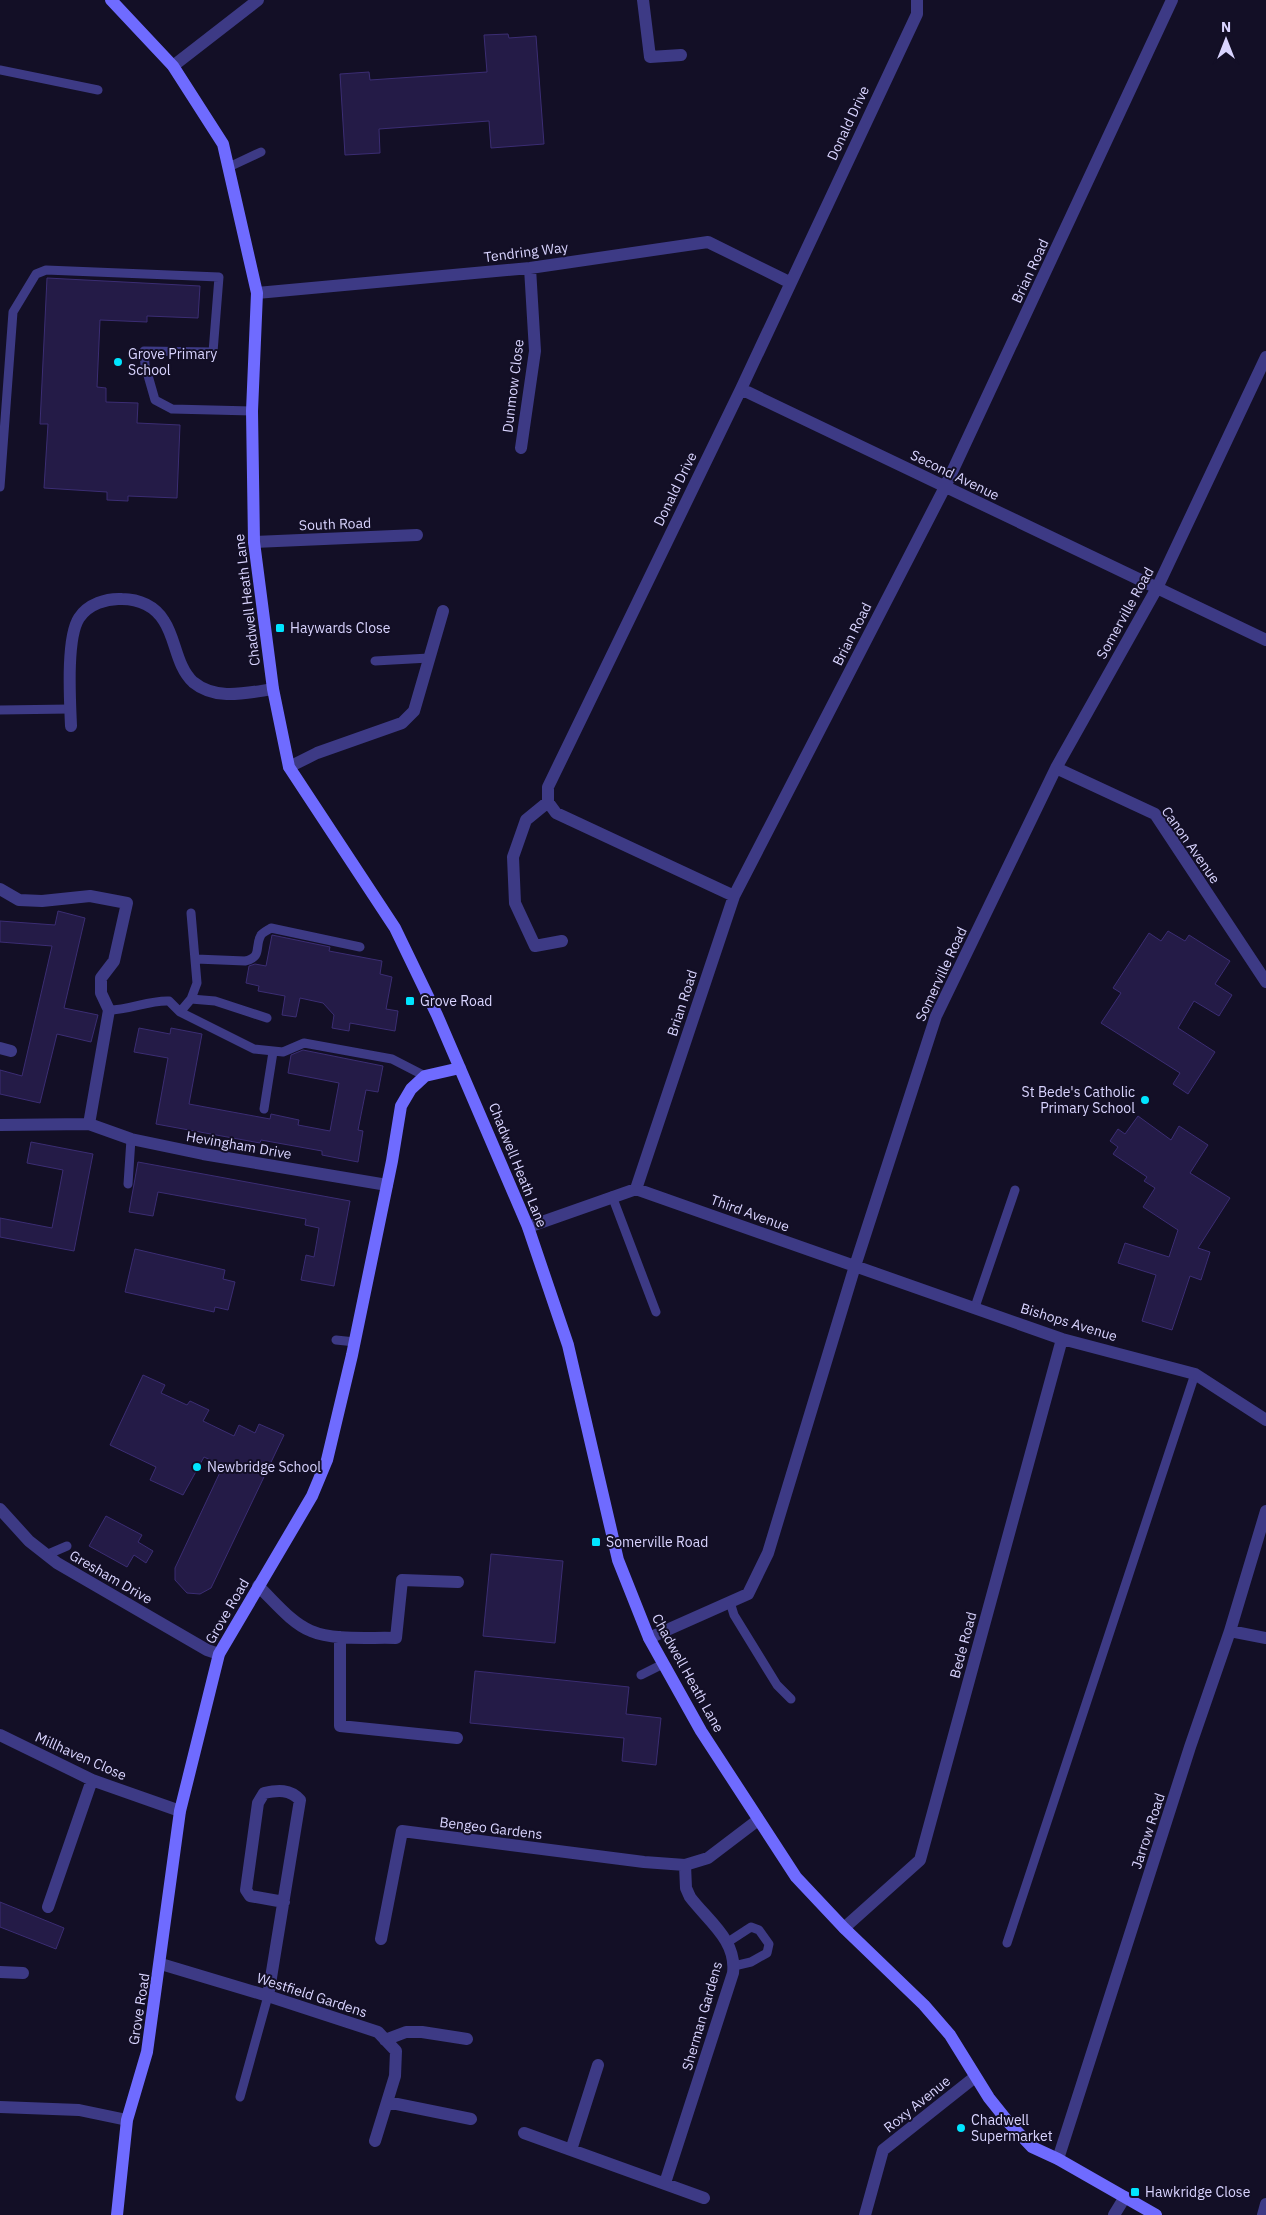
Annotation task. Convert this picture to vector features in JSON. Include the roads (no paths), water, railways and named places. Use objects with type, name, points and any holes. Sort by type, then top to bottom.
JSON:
[{"type":"street","name":"Chadwell Heath Lane","points":[[111,0],[173,66],[224,144],[257,293],[252,411],[254,542],[273,689],[289,767],[394,928],[460,1068],[528,1227],[568,1345],[618,1560],[649,1638],[701,1731],[796,1877],[950,2034],[975,2077],[1009,2123],[1032,2147],[1058,2159],[1156,2215]]},
{"type":"street","points":[[173,66],[258,0]]},
{"type":"street","points":[[644,0],[650,57],[681,55]]},
{"type":"street","name":"Donald Drive","points":[[548,802],[548,787],[740,389],[917,14],[917,0]]},
{"type":"street","name":"Brian Road","points":[[636,1189],[734,896],[945,487],[1172,0]]},
{"type":"street","name":"Tendring Way","points":[[257,293],[530,268],[708,242],[789,282]]},
{"type":"street","name":"Dunmow Close","points":[[521,448],[535,352],[530,268]]},
{"type":"street","name":"Somerville Road","points":[[649,1638],[748,1594],[768,1553],[855,1266],[936,1016],[1056,768],[1157,588],[1266,357]]},
{"type":"street","name":"Second Avenue","points":[[740,389],[1266,640]]},
{"type":"street","name":"South Road","points":[[254,542],[417,535]]},
{"type":"street","points":[[71,726],[71,638],[79,618],[89,607],[105,600],[140,601],[154,610],[164,621],[184,670],[193,681],[206,689],[226,695],[273,689]]},
{"type":"street","points":[[289,767],[318,753],[402,723],[414,711],[443,611]]},
{"type":"street","name":"Canon Avenue","points":[[1056,768],[1154,814],[1266,982]]},
{"type":"street","points":[[562,941],[535,946],[515,903],[513,857],[526,820],[548,802],[556,813],[734,896]]},
{"type":"street","points":[[0,889],[19,900],[42,901],[90,896],[127,902],[114,961],[101,978],[101,993],[109,1010],[88,1124]]},
{"type":"street","points":[[425,1076],[460,1068]]},
{"type":"street","name":"Grove Road","points":[[117,2215],[127,2120],[148,2052],[180,1811],[219,1654],[312,1496],[327,1460],[355,1342],[401,1106],[411,1089],[425,1076]]},
{"type":"street","name":"Hevingham Drive","points":[[0,1124],[88,1124],[130,1139],[202,1154],[387,1185]]},
{"type":"street","points":[[528,1227],[636,1189]]},
{"type":"street","name":"Third Avenue","points":[[636,1189],[855,1266]]},
{"type":"street","name":"Bishops Avenue","points":[[855,1266],[1062,1339],[1195,1374],[1266,1420]]},
{"type":"street","name":"Bede Road","points":[[844,1928],[920,1860],[1062,1339]]},
{"type":"street","name":"Gresham Drive","points":[[0,1509],[29,1541],[57,1563],[207,1650],[219,1654]]},
{"type":"street","name":"Jarrow Road","points":[[1058,2159],[1190,1747],[1230,1631],[1266,1512]]},
{"type":"street","points":[[258,1586],[295,1621],[311,1631],[340,1636],[396,1638],[402,1580],[458,1582]]},
{"type":"street","points":[[1230,1631],[1266,1638]]},
{"type":"street","points":[[340,1636],[340,1726],[457,1738]]},
{"type":"street","name":"Millhaven Close","points":[[0,1735],[92,1780],[180,1811]]},
{"type":"street","points":[[48,1907],[92,1780]]},
{"type":"street","points":[[268,1996],[284,1902],[300,1800],[294,1793],[277,1790],[264,1793],[258,1803],[246,1890],[250,1896],[284,1902]]},
{"type":"street","points":[[685,1865],[708,1858],[758,1820]]},
{"type":"street","name":"Bengeo Gardens","points":[[381,1939],[402,1831],[644,1862],[685,1865]]},
{"type":"street","name":"Sherman Gardens","points":[[665,2183],[734,1966],[728,1942],[690,1897],[686,1888],[685,1865]]},
{"type":"street","name":"Westfield Gardens","points":[[160,1964],[268,1996],[378,2032],[385,2040]]},
{"type":"street","points":[[0,1972],[23,1972]]},
{"type":"street","points":[[375,2141],[395,2076],[396,2051],[385,2040],[406,2032],[422,2032],[467,2039]]},
{"type":"street","points":[[571,2150],[598,2065]]},
{"type":"street","name":"Roxy Avenue","points":[[865,2215],[883,2150],[975,2077]]},
{"type":"street","points":[[387,2102],[471,2119]]},
{"type":"street","points":[[0,2106],[79,2110],[127,2120]]},
{"type":"street","points":[[524,2133],[704,2198]]},
{"type":"street","points":[[1114,2215],[1125,2197]]},
{"type":"street","points":[[1263,2215],[1266,2204]]},
{"type":"lane","points":[[0,70],[98,90]]},
{"type":"lane","points":[[228,167],[261,152]]},
{"type":"lane","points":[[0,487],[13,312],[36,274],[46,270],[219,277],[214,352],[144,351],[145,365],[155,400],[172,409],[252,411]]},
{"type":"lane","points":[[375,661],[429,658]]},
{"type":"lane","points":[[0,710],[70,709]]},
{"type":"lane","points":[[180,1012],[191,999],[197,983],[191,913]]},
{"type":"lane","points":[[196,959],[252,960],[256,955],[261,935],[270,928],[360,947]]},
{"type":"lane","points":[[191,999],[215,1001],[267,1018]]},
{"type":"lane","points":[[109,1010],[118,1010],[158,1000],[169,1001],[180,1012],[254,1050],[283,1052],[304,1043],[318,1045],[392,1059],[425,1076]]},
{"type":"lane","points":[[264,1109],[273,1052]]},
{"type":"lane","points":[[128,1184],[130,1139]]},
{"type":"lane","points":[[975,1308],[1015,1190]]},
{"type":"lane","points":[[612,1196],[656,1312]]},
{"type":"lane","points":[[336,1340],[355,1342]]},
{"type":"lane","points":[[1007,1943],[1195,1374]]},
{"type":"lane","points":[[46,1555],[67,1546]]},
{"type":"lane","points":[[730,1602],[734,1615],[776,1685],[791,1699]]},
{"type":"lane","points":[[641,1675],[663,1664]]},
{"type":"lane","points":[[728,1942],[747,1929],[755,1927],[769,1944],[767,1953],[751,1962],[734,1966]]},
{"type":"lane","points":[[240,2097],[268,1996]]},
{"type":"place","name":"Grove Primary School","points":[[118,362]]},
{"type":"place","name":"Haywards Close","points":[[280,628]]},
{"type":"place","name":"Grove Road","points":[[410,1001]]},
{"type":"place","name":"St Bede's Catholic Primary School","points":[[1145,1100]]},
{"type":"place","name":"Newbridge School","points":[[197,1467]]},
{"type":"place","name":"Somerville Road","points":[[596,1542]]},
{"type":"place","name":"Chadwell Supermarket","points":[[961,2128]]},
{"type":"place","name":"Hawkridge Close","points":[[1135,2192]]}]
